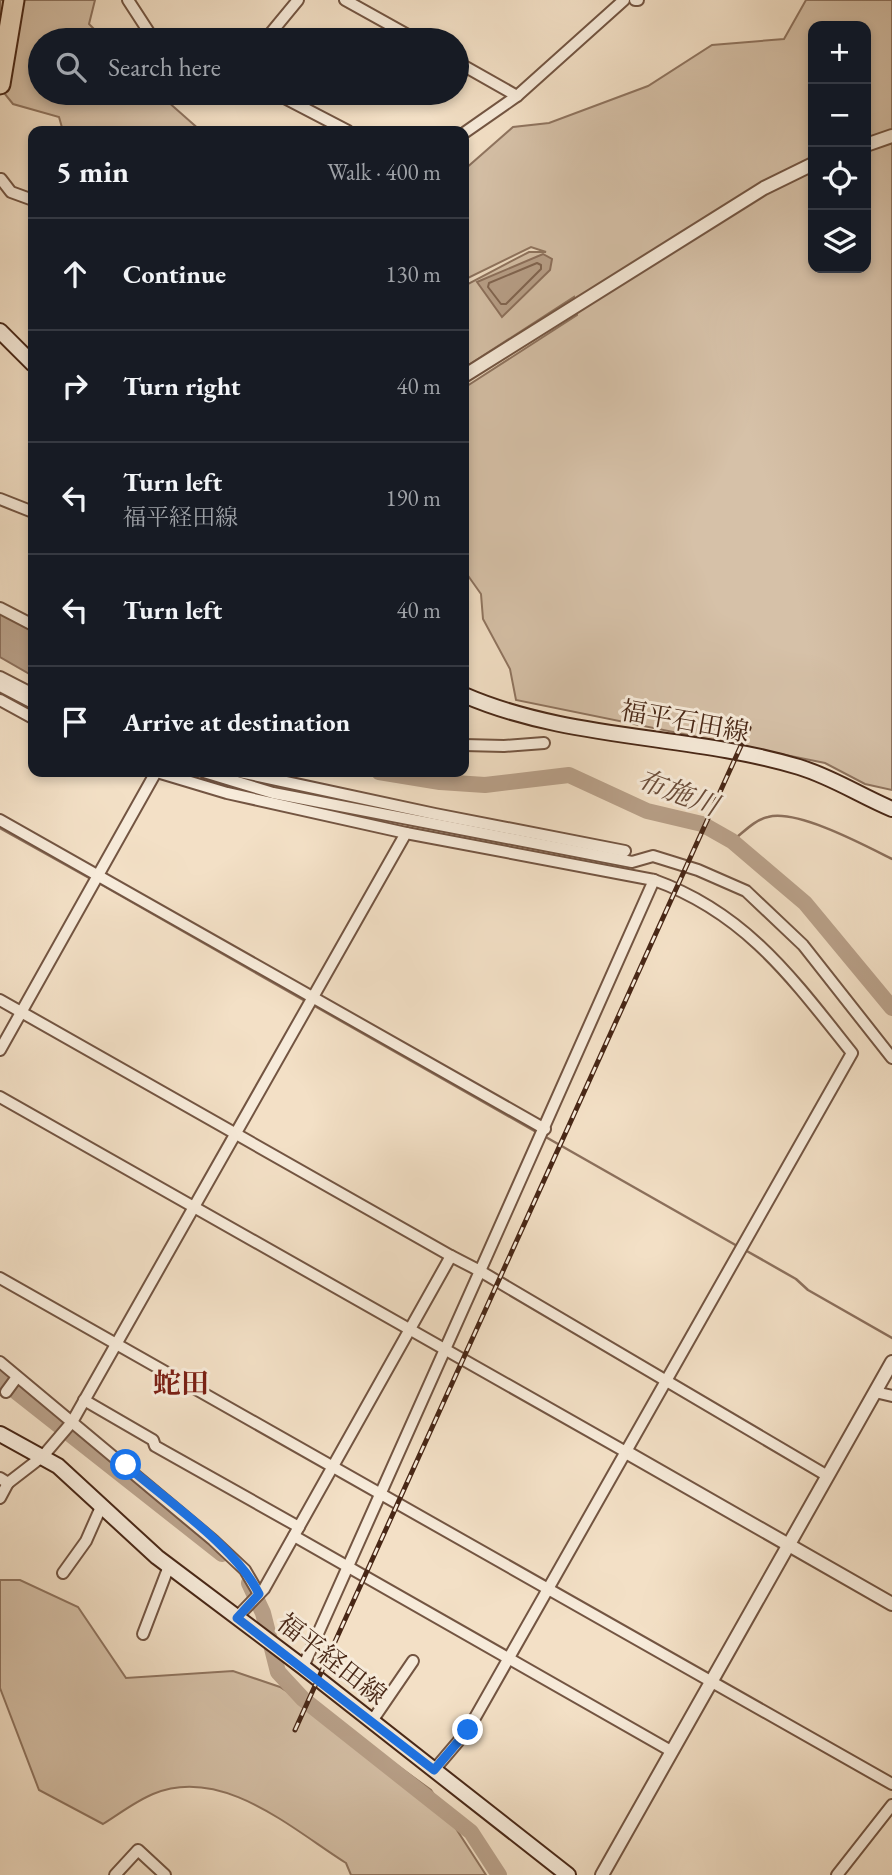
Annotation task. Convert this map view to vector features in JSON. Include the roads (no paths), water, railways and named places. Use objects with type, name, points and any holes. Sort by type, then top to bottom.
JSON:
[{"type":"highway","points":[[0,84],[14,0]]},
{"type":"main road","points":[[0,331],[28,359]]},
{"type":"main road","name":"福平石田線","points":[[469,697],[507,711],[574,726],[799,767],[892,809]]},
{"type":"main road","name":"福平経田線","points":[[0,1434],[43,1456],[169,1566],[303,1667],[568,1875]]},
{"type":"street","points":[[128,0],[146,28]]},
{"type":"street","points":[[275,28],[298,0]]},
{"type":"street","points":[[345,0],[395,28]]},
{"type":"street","points":[[469,130],[517,96],[624,0]]},
{"type":"street","points":[[469,69],[517,96]]},
{"type":"street","points":[[298,105],[338,126]]},
{"type":"street","points":[[871,143],[892,136]]},
{"type":"street","points":[[469,373],[764,188],[808,166]]},
{"type":"street","points":[[1,179],[11,192],[28,198]]},
{"type":"street","points":[[0,499],[28,510]]},
{"type":"street","points":[[0,608],[28,622]]},
{"type":"street","points":[[0,677],[28,691]]},
{"type":"street","points":[[0,686],[28,700]]},
{"type":"street","points":[[0,701],[28,715]]},
{"type":"street","points":[[469,745],[544,743]]},
{"type":"street","points":[[0,1050],[153,777]]},
{"type":"street","points":[[174,777],[241,796],[406,833],[654,880],[689,893],[742,928],[792,978],[852,1053],[468,1730],[434,1770]]},
{"type":"street","points":[[220,777],[272,793],[632,862],[653,856],[698,870],[746,891],[765,907],[803,945],[892,1058]]},
{"type":"street","points":[[263,777],[435,814],[625,850]]},
{"type":"street","points":[[0,820],[545,1129]]},
{"type":"street","points":[[0,1498],[4,1480],[43,1456],[72,1422],[406,833]]},
{"type":"street","points":[[303,1667],[447,1351],[654,880]]},
{"type":"street","points":[[0,1000],[480,1271],[826,1475]]},
{"type":"street","points":[[0,1097],[892,1604]]},
{"type":"street","points":[[242,1620],[297,1531],[451,1256]]},
{"type":"street","points":[[0,1278],[892,1784]]},
{"type":"street","points":[[0,1362],[232,1557],[252,1579],[259,1594]]},
{"type":"street","points":[[602,1875],[787,1543],[892,1362]]},
{"type":"street","points":[[6,1392],[18,1377]]},
{"type":"street","points":[[875,1392],[892,1396]]},
{"type":"street","points":[[84,1400],[153,1440],[155,1446],[350,1565],[671,1751]]},
{"type":"street","points":[[63,1573],[86,1541],[101,1507]]},
{"type":"street","points":[[143,1634],[169,1566]]},
{"type":"street","points":[[372,1721],[414,1661]]},
{"type":"street","points":[[837,1875],[890,1813]]},
{"type":"street","points":[[115,1875],[138,1850],[164,1875]]},
{"type":"water","points":[[543,254],[552,259],[550,270],[502,317],[477,282]]},
{"type":"water","points":[[0,611],[28,625],[28,673],[0,657]]},
{"type":"waterway","name":"布施川","points":[[410,777],[485,785],[569,775],[647,811],[702,824],[732,841],[805,903],[892,1008]]},
{"type":"waterway","points":[[732,841],[758,821],[781,816],[813,823],[892,859]]},
{"type":"waterway","points":[[0,828],[91,879]]},
{"type":"waterway","points":[[97,882],[307,1002]]},
{"type":"waterway","points":[[313,1005],[538,1133]]},
{"type":"waterway","points":[[544,1136],[739,1247]]},
{"type":"waterway","points":[[745,1250],[892,1338]]},
{"type":"waterway","points":[[0,1379],[222,1554]]},
{"type":"waterway","points":[[249,1583],[263,1613],[278,1672],[303,1699],[471,1832],[499,1875]]},
{"type":"railway","points":[[295,1730],[749,728]]},
{"type":"district","name":"蛇田","points":[[181,1383]]}]
